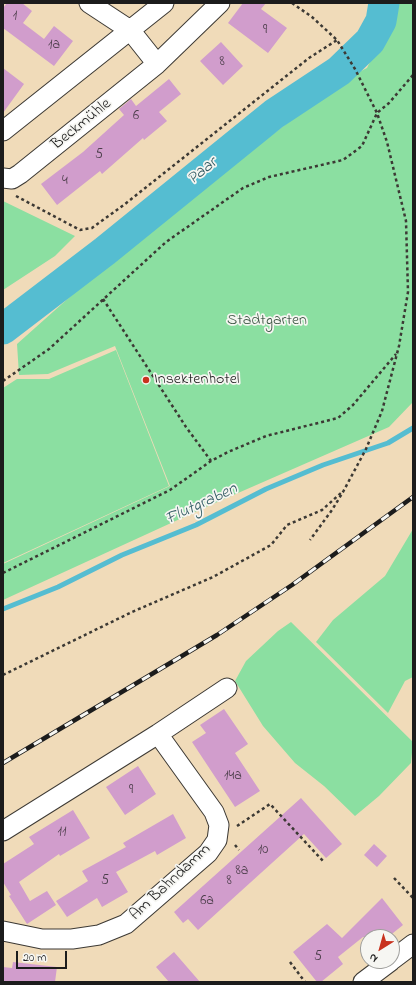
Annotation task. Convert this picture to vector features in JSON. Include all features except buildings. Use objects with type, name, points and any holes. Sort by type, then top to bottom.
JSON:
[{"type":"street","points":[[89,3],[130,30],[157,64]]},
{"type":"street","points":[[3,131],[164,3]]},
{"type":"street","name":"Beckmühle","points":[[3,178],[12,179],[20,174],[157,64],[220,3]]},
{"type":"street","points":[[3,831],[158,734],[226,688]]},
{"type":"street","name":"Am Bahndamm","points":[[3,931],[42,939],[72,939],[99,935],[126,924],[208,853],[217,840],[219,825],[214,812],[158,734]]},
{"type":"street","points":[[400,953],[413,944]]},
{"type":"street","points":[[363,982],[380,969]]},
{"type":"path","points":[[292,3],[312,17],[337,40],[345,50],[355,69],[377,114],[387,142],[406,221],[408,292],[397,353],[382,411],[366,449],[343,492],[310,540]]},
{"type":"path","points":[[3,178],[6,187],[13,194],[34,207],[80,230],[92,228],[125,204],[309,58],[337,40]]},
{"type":"path","points":[[3,381],[48,349],[166,242],[243,188],[269,177],[343,160],[362,146],[377,114],[390,103],[413,75]]},
{"type":"path","points":[[103,299],[186,427],[211,461]]},
{"type":"path","points":[[3,573],[170,490],[211,461],[266,436],[338,418],[353,405],[397,353]]},
{"type":"path","points":[[3,675],[132,612],[213,577],[271,545],[287,525],[322,510],[343,492]]},
{"type":"path","points":[[217,840],[270,804],[323,861]]},
{"type":"path","points":[[394,878],[413,898]]},
{"type":"path","points":[[290,962],[305,982]]},
{"type":"green space","name":"Stadtgarten","points":[[390,3],[413,3],[413,402],[389,427],[206,507],[3,600],[3,564],[170,486],[115,346],[48,374],[19,375],[17,344],[137,237],[347,78],[367,68],[387,27]]},
{"type":"green space","points":[[3,201],[75,236],[55,256],[3,290]]},
{"type":"green space","points":[[116,350],[169,486],[3,563],[3,388],[17,379],[49,379]]},
{"type":"green space","points":[[413,529],[413,677],[405,681],[388,713],[316,642],[333,620],[385,576]]},
{"type":"green space","points":[[291,622],[413,742],[411,763],[379,796],[355,816],[324,786],[295,763],[263,726],[235,681],[246,661],[278,631]]},
{"type":"waterway","name":"Paar","points":[[3,329],[105,251],[274,114],[339,71],[370,41],[381,21],[384,3]]},
{"type":"waterway","name":"Flutgraben","points":[[3,609],[58,587],[122,555],[196,525],[266,489],[323,465],[388,443],[413,428]]},
{"type":"railway","points":[[3,763],[217,635],[292,585],[413,497]]},
{"type":"place","name":"Insektenhotel","points":[[146,380]]}]
